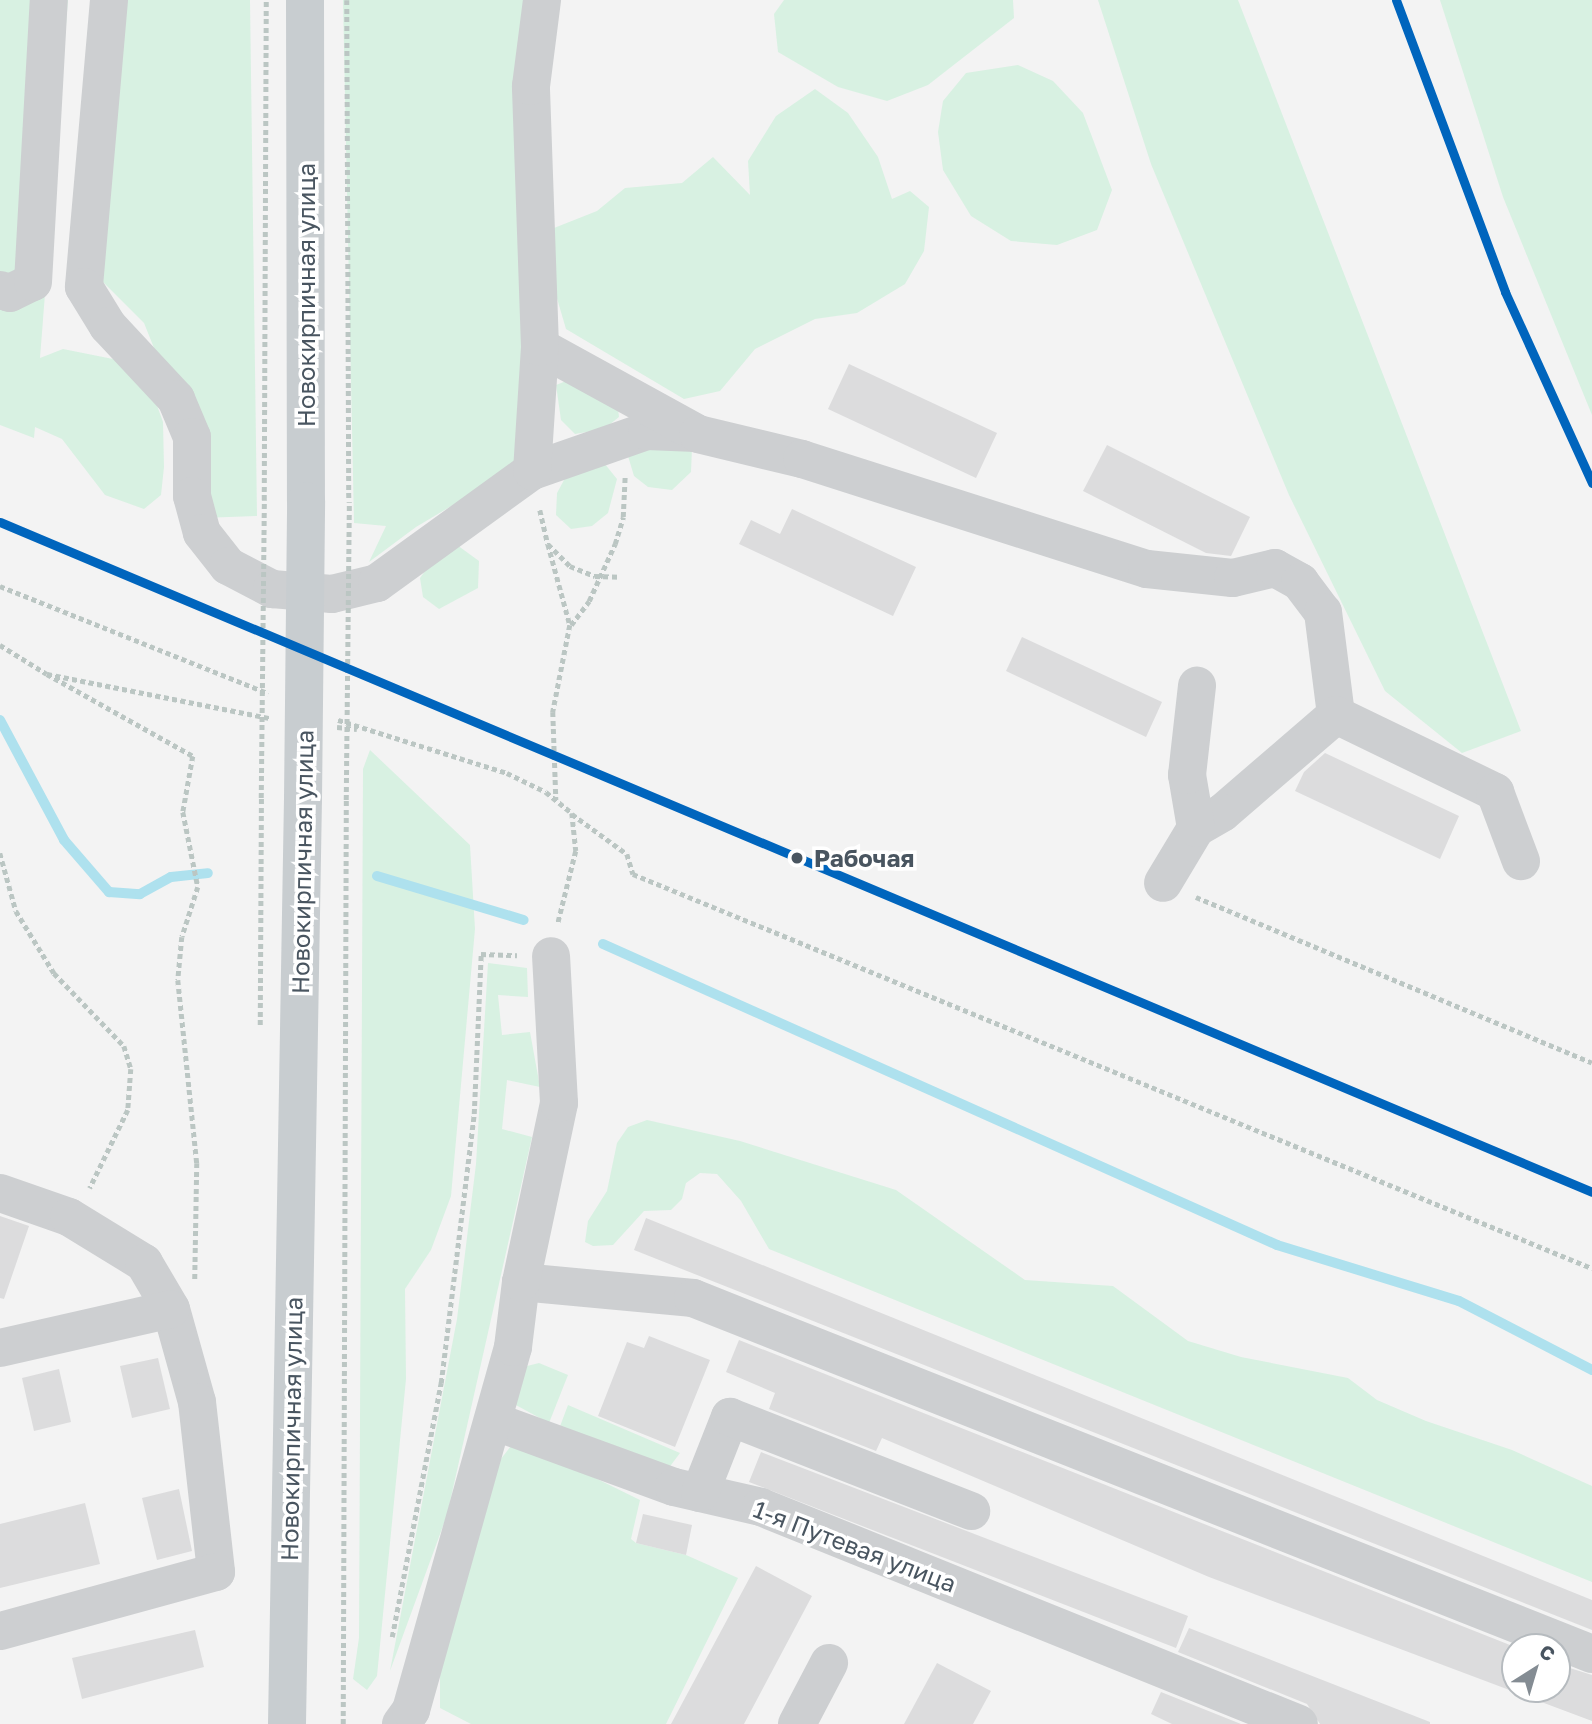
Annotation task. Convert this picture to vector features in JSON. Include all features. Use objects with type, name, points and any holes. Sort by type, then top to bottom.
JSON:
[{"type":"main road","name":"Новокирпичная улица","points":[[287,1724],[303,799],[306,501],[305,0]]},
{"type":"street","points":[[49,0],[16,286],[84,287]]},
{"type":"street","points":[[109,0],[84,287],[108,326],[176,399],[192,437],[192,496],[202,533],[228,566],[272,589],[332,594],[377,583],[532,471],[647,431],[698,434],[802,459],[1147,569],[1233,578],[1275,568],[1300,582],[1323,612],[1336,715]]},
{"type":"street","points":[[532,471],[540,346],[531,86],[542,0]]},
{"type":"street","points":[[540,346],[698,434]]},
{"type":"street","points":[[1196,828],[1187,775],[1197,686]]},
{"type":"street","points":[[1163,883],[1196,828],[1222,813],[1336,715]]},
{"type":"street","points":[[1336,715],[1495,792],[1521,860]]},
{"type":"street","points":[[416,1719],[496,1422],[520,1282],[559,1103],[551,956]]},
{"type":"street","points":[[0,1193],[69,1217],[144,1263],[183,1298],[216,1572],[0,1630]]},
{"type":"street","points":[[520,1282],[692,1298],[1592,1654]]},
{"type":"street","points":[[0,1348],[183,1298]]},
{"type":"street","points":[[700,1493],[730,1417],[971,1511]]},
{"type":"street","name":"1-я Путевая улица","points":[[496,1422],[700,1493],[761,1507],[1299,1724]]},
{"type":"street","points":[[797,1724],[829,1663]]},
{"type":"path","points":[[261,798],[266,0]]},
{"type":"path","points":[[343,1724],[349,502],[347,0]]},
{"type":"path","points":[[556,800],[554,712],[570,625],[603,576],[623,517],[626,481],[620,439]]},
{"type":"path","points":[[532,471],[570,625]]},
{"type":"path","points":[[548,544],[570,566],[603,576],[620,577]]},
{"type":"path","points":[[0,645],[193,756],[183,812],[198,887],[182,937],[177,981],[197,1163],[183,1298]]},
{"type":"path","points":[[47,674],[209,710],[274,719]]},
{"type":"path","points":[[326,725],[365,730]]},
{"type":"path","points":[[572,813],[627,854],[633,874],[1592,1268]]},
{"type":"path","points":[[0,853],[16,911],[54,973],[124,1046],[131,1069],[128,1110],[97,1178],[69,1217]]},
{"type":"path","points":[[1163,883],[1592,1063]]},
{"type":"path","points":[[390,1646],[441,1383],[474,1114],[481,954],[551,956]]},
{"type":"green space","points":[[0,0],[68,0],[40,358],[63,349],[118,360],[150,386],[163,422],[164,467],[161,495],[144,509],[105,495],[62,439],[35,427],[34,438],[0,425]]},
{"type":"green space","points":[[121,0],[250,0],[257,516],[202,518],[162,368],[144,323],[98,277]]},
{"type":"green space","points":[[343,0],[525,0],[526,376],[517,467],[416,527],[369,562],[386,526],[354,523]]},
{"type":"green space","points":[[784,0],[1013,0],[1014,18],[928,85],[887,101],[838,87],[778,52],[774,14]]},
{"type":"green space","points":[[1098,0],[1238,0],[1521,731],[1462,753],[1385,691],[1289,495],[1151,164]]},
{"type":"green space","points":[[1440,0],[1592,0],[1592,415],[1503,197]]},
{"type":"green space","points":[[1018,65],[1053,81],[1083,113],[1112,190],[1097,230],[1057,245],[1011,241],[971,216],[943,170],[938,132],[943,101],[966,73]]},
{"type":"green space","points":[[815,89],[848,113],[878,157],[892,199],[910,191],[929,207],[924,251],[905,284],[857,313],[815,319],[755,349],[720,391],[684,399],[566,329],[551,278],[554,228],[597,211],[625,188],[682,183],[713,157],[750,195],[748,161],[776,116]]},
{"type":"green space","points":[[574,378],[617,401],[619,417],[604,429],[575,434],[561,420],[556,385]]},
{"type":"green space","points":[[625,446],[692,448],[691,472],[672,490],[648,487],[634,476]]},
{"type":"green space","points":[[600,458],[617,479],[608,513],[592,526],[571,529],[556,515],[557,493],[570,469]]},
{"type":"green space","points":[[457,545],[479,561],[478,588],[439,609],[423,597],[420,578],[436,556]]},
{"type":"green space","points":[[370,750],[470,845],[475,929],[451,1196],[431,1250],[405,1289],[406,1379],[377,1676],[367,1690],[353,1679],[359,1638],[363,769]]},
{"type":"green space","points":[[488,963],[527,968],[528,997],[498,995],[502,1035],[530,1032],[540,1087],[507,1080],[502,1129],[532,1137],[447,1515],[390,1671],[457,1319],[476,1164]]},
{"type":"green space","points":[[647,1120],[740,1141],[896,1190],[1025,1280],[1113,1286],[1188,1341],[1241,1357],[1348,1378],[1377,1400],[1426,1421],[1512,1450],[1592,1486],[1592,1582],[769,1249],[741,1201],[717,1174],[700,1173],[686,1183],[682,1199],[671,1210],[644,1211],[613,1245],[593,1246],[585,1242],[588,1221],[607,1191],[617,1143],[628,1127]]},
{"type":"green space","points":[[539,1363],[568,1375],[549,1423],[514,1404],[523,1367]]},
{"type":"green space","points":[[568,1405],[680,1453],[668,1469],[559,1429]]},
{"type":"green space","points":[[511,1446],[530,1446],[640,1500],[631,1539],[636,1543],[686,1555],[738,1578],[666,1724],[471,1724],[440,1708],[440,1662],[497,1464]]},
{"type":"building","points":[[849,364],[997,433],[976,478],[828,409]]},
{"type":"building","points":[[1107,445],[1250,517],[1231,556],[1206,553],[1083,491]]},
{"type":"building","points":[[792,509],[916,567],[893,616],[739,544],[751,520],[780,534]]},
{"type":"building","points":[[1022,637],[1162,702],[1146,737],[1006,671]]},
{"type":"building","points":[[1325,753],[1459,816],[1440,859],[1295,791],[1304,772]]},
{"type":"building","points":[[0,1216],[29,1226],[4,1299],[0,1298]]},
{"type":"building","points":[[646,1218],[1592,1600],[1592,1630],[634,1250]]},
{"type":"building","points":[[649,1336],[710,1360],[675,1447],[598,1416],[627,1342],[644,1348]]},
{"type":"building","points":[[739,1340],[1501,1641],[1501,1687],[1209,1577],[882,1438],[876,1451],[769,1409],[775,1393],[726,1372]]},
{"type":"building","points":[[158,1358],[170,1409],[132,1418],[120,1366]]},
{"type":"building","points":[[59,1369],[71,1422],[34,1431],[22,1378]]},
{"type":"building","points":[[761,1452],[1188,1616],[1176,1648],[749,1482]]},
{"type":"building","points":[[179,1489],[192,1551],[157,1560],[142,1498]]},
{"type":"building","points":[[85,1503],[100,1564],[0,1588],[0,1524]]},
{"type":"building","points":[[643,1514],[692,1525],[686,1555],[636,1543]]},
{"type":"building","points":[[756,1566],[812,1596],[744,1724],[671,1724]]},
{"type":"building","points":[[1189,1628],[1430,1724],[1320,1724],[1307,1704],[1178,1652]]},
{"type":"building","points":[[195,1630],[204,1667],[82,1699],[72,1658]]},
{"type":"building","points":[[937,1663],[991,1691],[973,1724],[904,1724]]},
{"type":"building","points":[[1571,1668],[1592,1675],[1592,1721],[1544,1703],[1571,1703]]},
{"type":"building","points":[[1161,1692],[1241,1724],[1172,1724],[1151,1714]]},
{"type":"waterway","points":[[0,720],[64,840],[109,892],[140,894],[171,877],[208,873]]},
{"type":"waterway","points":[[377,876],[524,920]]},
{"type":"waterway","points":[[603,944],[1277,1245],[1459,1301],[1592,1370]]},
{"type":"transit line","points":[[1396,0],[1505,292],[1592,483]]},
{"type":"transit line","points":[[0,522],[1592,1192]]},
{"type":"place","name":"Рабочая","points":[[797,858]]}]
